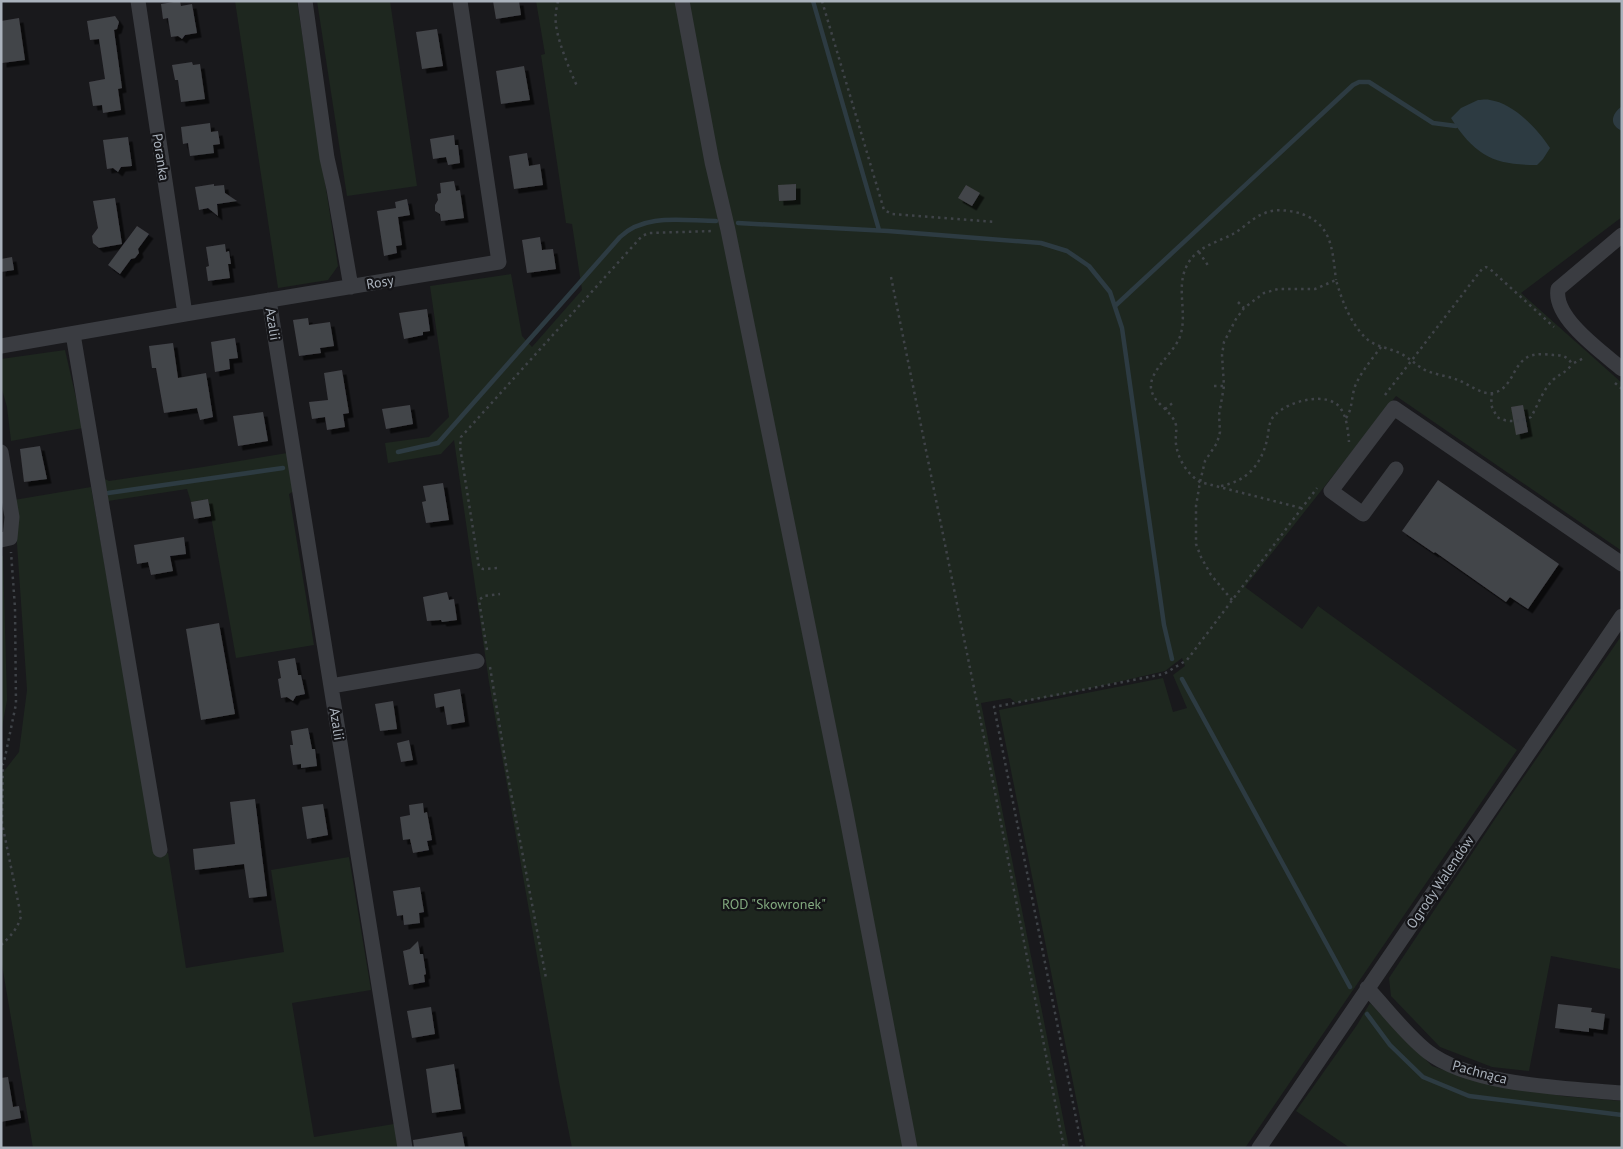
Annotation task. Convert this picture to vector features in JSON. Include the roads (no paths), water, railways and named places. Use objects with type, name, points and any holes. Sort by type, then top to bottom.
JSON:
[{"type":"street","name":"Poranka","points":[[138,1],[185,314]]},
{"type":"street","points":[[305,1],[327,158],[351,287]]},
{"type":"street","name":"Rosy","points":[[1,346],[499,262],[460,1]]},
{"type":"street","points":[[682,1],[712,162],[728,230],[845,804],[910,1148]]},
{"type":"street","points":[[1618,376],[1571,323],[1559,304],[1557,295],[1558,288],[1622,235]]},
{"type":"street","name":"Azalii","points":[[269,300],[405,1148]]},
{"type":"street","points":[[73,334],[160,850]]},
{"type":"street","points":[[1396,469],[1363,514],[1331,490],[1394,408],[1622,564]]},
{"type":"street","points":[[1,452],[12,517],[5,539]]},
{"type":"street","name":"Ogrody Walendów","points":[[1259,1148],[1622,616]]},
{"type":"street","points":[[330,686],[485,660]]},
{"type":"street","name":"Pachnąca","points":[[1367,988],[1424,1048],[1444,1062],[1461,1070],[1526,1084],[1622,1093]]},
{"type":"waterway","points":[[813,1],[879,230]]},
{"type":"waterway","points":[[1115,306],[1353,85],[1359,82],[1369,82],[1433,123],[1456,126]]},
{"type":"waterway","points":[[398,452],[438,443],[620,237],[630,229],[653,221],[716,221]]},
{"type":"waterway","points":[[738,223],[888,231],[1041,243],[1067,251],[1089,266],[1110,292],[1122,328],[1164,625],[1172,659]]},
{"type":"waterway","points":[[108,493],[283,468]]},
{"type":"waterway","points":[[1182,679],[1350,987]]},
{"type":"waterway","points":[[1367,1014],[1390,1045],[1423,1077],[1469,1096],[1622,1115]]},
{"type":"park label","name":"ROD \"Skowronek\"","points":[[774,904]]}]
